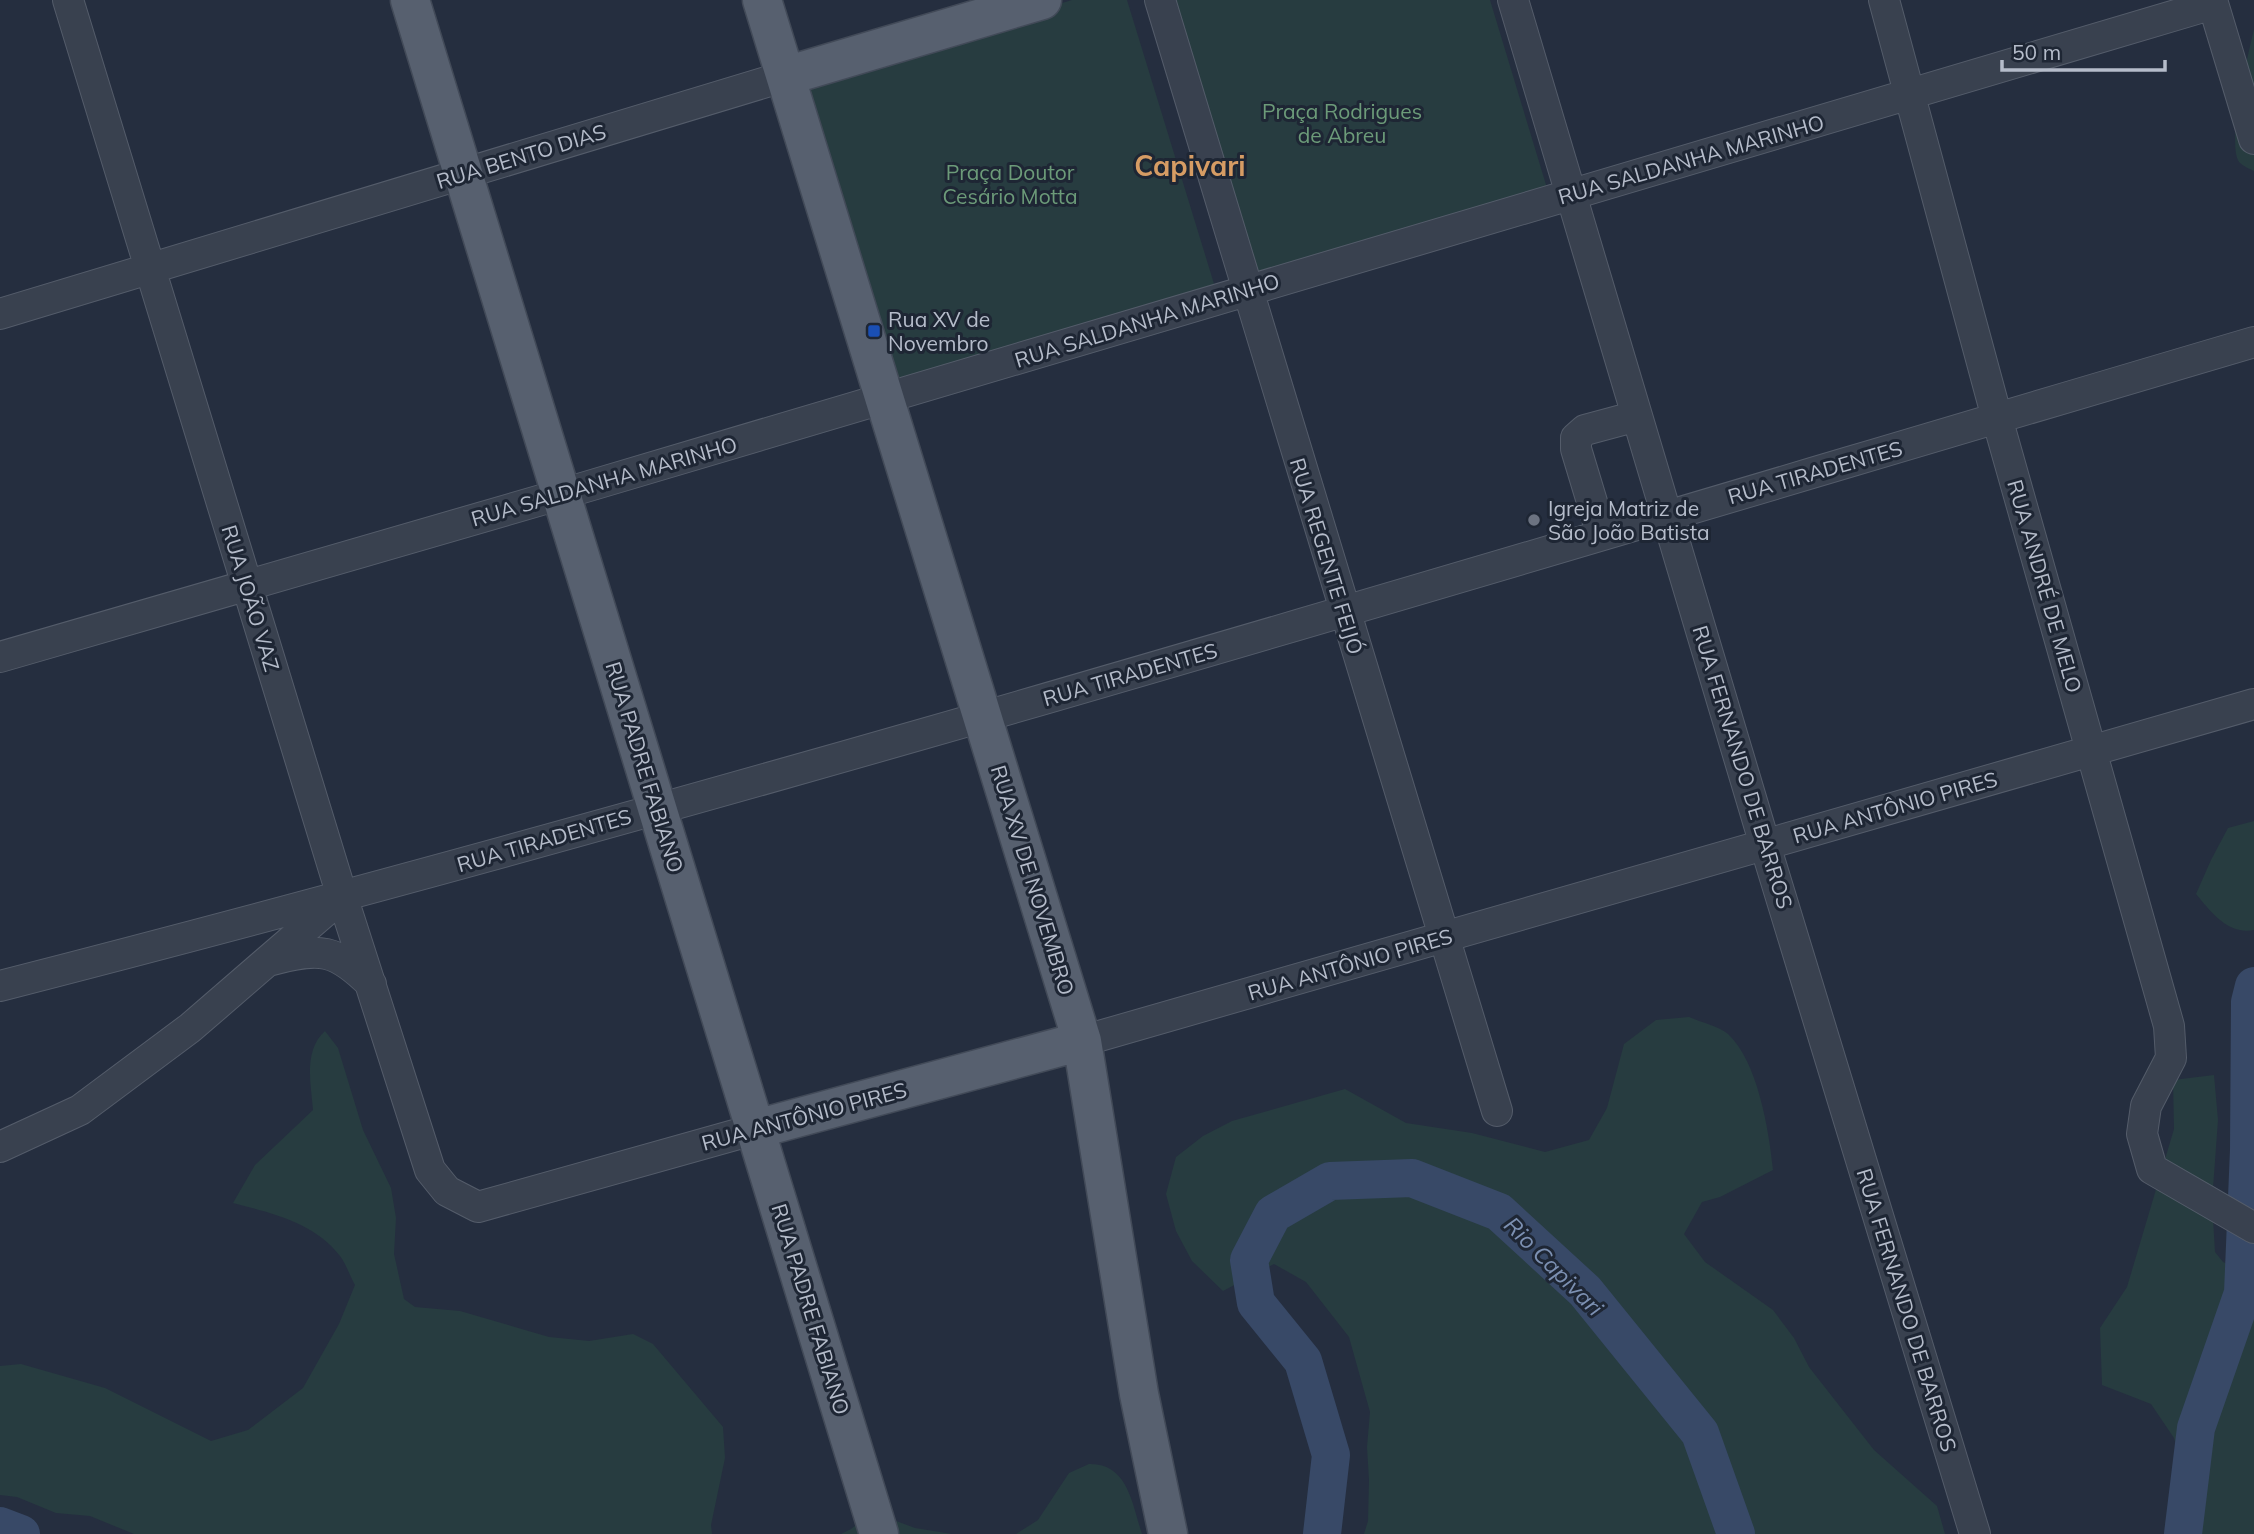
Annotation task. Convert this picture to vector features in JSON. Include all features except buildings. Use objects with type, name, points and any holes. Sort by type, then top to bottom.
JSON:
[{"type":"main road","name":"RUA PADRE FABIANO","points":[[410,0],[879,1534]]},
{"type":"main road","name":"RUA XV DE NOVEMBRO","points":[[762,0],[1082,1041],[1139,1394],[1166,1526]]},
{"type":"main road","name":"RUA BENTO DIAS","points":[[786,76],[1042,0]]},
{"type":"main road","name":"RUA ANTÔNIO PIRES","points":[[756,1129],[1082,1041]]},
{"type":"street","name":"RUA JOÃO VAZ","points":[[68,0],[342,896],[430,1170],[447,1191]]},
{"type":"street","name":"RUA REGENTE FEIJÓ","points":[[1160,0],[1497,1111]]},
{"type":"street","name":"RUA FERNANDO DE BARROS","points":[[1513,0],[1765,845],[1975,1534]]},
{"type":"street","name":"RUA ANDRÉ DE MELO","points":[[1884,0],[1997,418],[2169,1026],[2171,1058],[2147,1106],[2142,1134],[2152,1169],[2254,1228]]},
{"type":"street","name":"RUA SALDANHA MARINHO","points":[[0,657],[562,494],[2213,2]]},
{"type":"street","points":[[2213,2],[2254,139]]},
{"type":"street","name":"RUA BENTO DIAS","points":[[0,314],[786,76]]},
{"type":"street","name":"RUA TIRADENTES","points":[[0,986],[251,922],[983,718],[2254,342]]},
{"type":"street","points":[[1602,535],[1576,449],[1576,438],[1585,430],[1637,416]]},
{"type":"street","name":"RUA ANTÔNIO PIRES","points":[[1082,1041],[2254,704]]},
{"type":"street","points":[[1,1145],[80,1110],[190,1028],[342,896]]},
{"type":"street","points":[[251,922],[265,931],[271,942],[270,960]]},
{"type":"street","points":[[270,960],[303,952],[331,954],[352,964],[371,984]]},
{"type":"street","name":"RUA ANTÔNIO PIRES","points":[[447,1191],[478,1207],[756,1129]]},
{"type":"green space","name":"Praça Doutor Cesário Motta","points":[[1072,0],[1127,0],[1215,287],[896,384],[804,81]]},
{"type":"green space","name":"Praça Rodrigues de Abreu","points":[[1175,0],[1490,0],[1547,188],[1260,277]]},
{"type":"green space","points":[[2254,29],[2254,171],[2240,163],[2235,139],[2243,77]]},
{"type":"green space","points":[[2254,821],[2254,930],[2245,931],[2221,921],[2196,894],[2228,828]]},
{"type":"green space","points":[[1689,1017],[1715,1026],[1728,1034],[1747,1062],[1765,1117],[1773,1170],[1720,1197],[1702,1202],[1684,1234],[1705,1262],[1773,1310],[1794,1338],[1809,1367],[1874,1450],[1937,1506],[1945,1534],[1364,1534],[1368,1521],[1367,1447],[1370,1412],[1349,1337],[1306,1282],[1274,1264],[1223,1291],[1192,1261],[1176,1231],[1166,1194],[1176,1157],[1203,1136],[1232,1121],[1345,1089],[1406,1123],[1472,1133],[1545,1152],[1589,1140],[1607,1108],[1624,1044],[1656,1020]]},
{"type":"green space","points":[[325,1031],[338,1048],[363,1130],[391,1188],[396,1218],[394,1254],[404,1299],[415,1307],[460,1311],[549,1337],[589,1341],[633,1334],[653,1344],[723,1427],[725,1458],[711,1525],[712,1534],[134,1534],[90,1516],[56,1513],[17,1497],[0,1495],[0,1366],[21,1364],[105,1388],[211,1441],[248,1430],[303,1388],[339,1324],[355,1285],[340,1256],[318,1235],[291,1220],[233,1203],[255,1165],[313,1110],[311,1058],[318,1039]]},
{"type":"green space","points":[[2254,1041],[2254,1214],[2245,1105]]},
{"type":"green space","points":[[2214,1075],[2218,1120],[2212,1202],[2215,1252],[2223,1262],[2254,1275],[2254,1534],[2191,1534],[2191,1511],[2180,1497],[2185,1475],[2174,1438],[2151,1404],[2102,1385],[2100,1328],[2127,1287],[2174,1129],[2173,1080]]},
{"type":"green space","points":[[1089,1464],[1102,1465],[1120,1478],[1131,1498],[1142,1534],[1016,1534],[1038,1520],[1069,1473]]},
{"type":"green space","points":[[872,1512],[915,1528],[952,1534],[841,1534]]},
{"type":"waterway","name":"Rio Capivari","points":[[2183,1534],[2196,1428],[2243,1293],[2249,1150],[2250,1002],[2254,986]]},
{"type":"waterway","name":"Rio Capivari","points":[[1322,1534],[1331,1455],[1303,1361],[1256,1303],[1249,1260],[1273,1214],[1330,1181],[1412,1178],[1499,1212],[1585,1291],[1700,1433],[1736,1534]]},
{"type":"waterway","name":"Rio Capivari","points":[[0,1526],[21,1534]]},
{"type":"place","name":"Rua XV de Novembro","points":[[874,331]]},
{"type":"place","name":"Igreja Matriz de São João Batista","points":[[1534,520]]},
{"type":"district","name":"Capivari","points":[[1190,165]]}]
